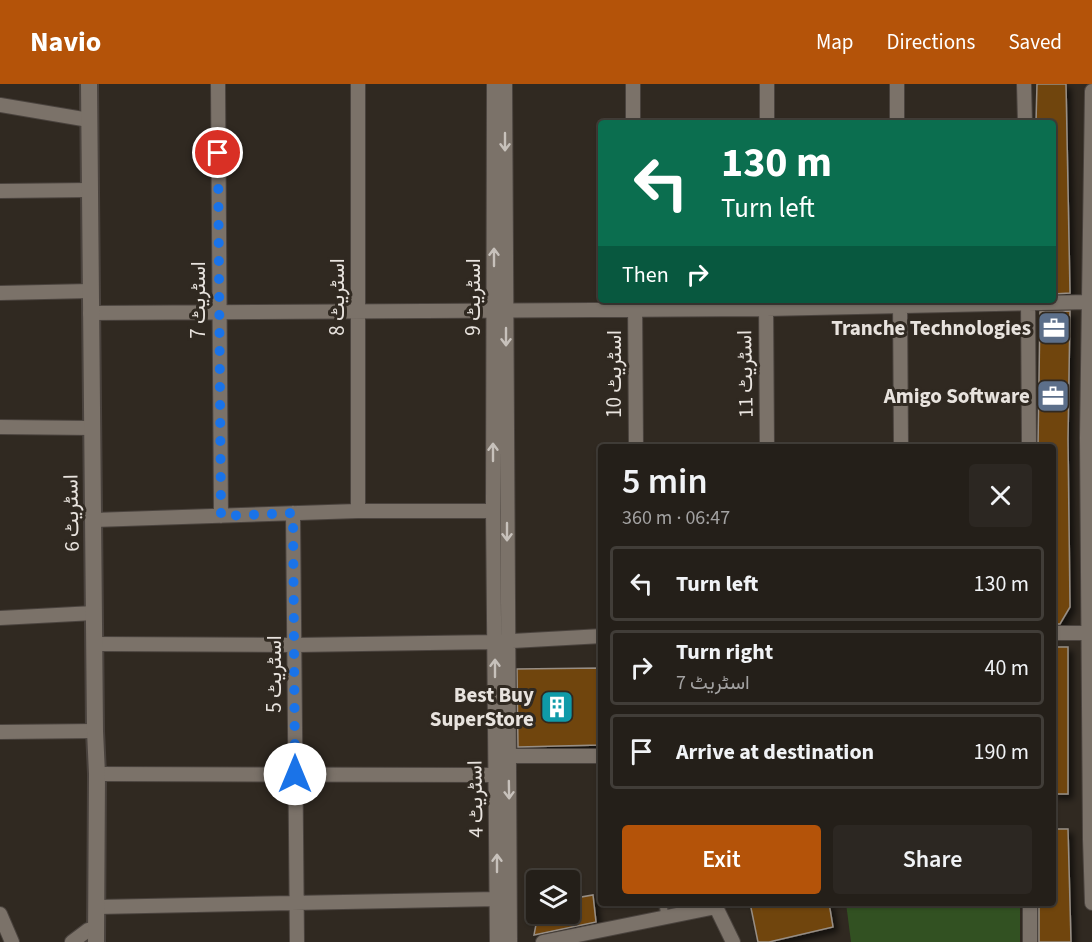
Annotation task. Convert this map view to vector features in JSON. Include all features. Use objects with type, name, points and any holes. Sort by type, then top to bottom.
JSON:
[{"type":"street","name":"اسٹریٹ 6","points":[[89,84],[97,774],[96,935]]},
{"type":"street","name":"اسٹریٹ 7","points":[[218,84],[221,516]]},
{"type":"street","name":"اسٹریٹ 8","points":[[358,84],[358,511]]},
{"type":"street","name":"اسٹریٹ 9","points":[[493,510],[500,312],[494,84]]},
{"type":"street","points":[[505,84],[500,312],[501,641],[502,756],[510,942]]},
{"type":"street","points":[[633,84],[633,120]]},
{"type":"street","points":[[767,84],[767,120]]},
{"type":"street","points":[[897,84],[897,120]]},
{"type":"street","points":[[1024,84],[1025,120]]},
{"type":"street","points":[[1092,91],[1088,302],[1092,903]]},
{"type":"street","points":[[0,105],[89,120]]},
{"type":"street","points":[[0,191],[90,190]]},
{"type":"street","points":[[0,293],[90,291]]},
{"type":"street","points":[[1056,302],[1088,302]]},
{"type":"street","points":[[90,314],[219,314],[358,310],[500,312],[635,305],[900,303],[901,444]]},
{"type":"street","points":[[1028,303],[1029,444]]},
{"type":"street","name":"اسٹریٹ 10","points":[[635,305],[636,444]]},
{"type":"street","name":"اسٹریٹ 11","points":[[766,305],[767,444]]},
{"type":"street","points":[[0,427],[92,428]]},
{"type":"street","points":[[94,520],[358,511],[493,510],[501,641]]},
{"type":"street","name":"اسٹریٹ 5","points":[[293,513],[297,942]]},
{"type":"street","points":[[0,618],[94,613]]},
{"type":"street","points":[[1056,633],[1089,633]]},
{"type":"street","points":[[95,644],[296,645],[501,641],[598,636]]},
{"type":"street","points":[[0,732],[95,731]]},
{"type":"street","points":[[502,756],[598,756]]},
{"type":"street","name":"اسٹریٹ 4","points":[[497,942],[496,775],[502,756]]},
{"type":"street","points":[[97,774],[496,775]]},
{"type":"street","points":[[97,907],[497,899]]},
{"type":"street","points":[[543,942],[665,918],[711,906]]},
{"type":"street","points":[[716,906],[734,942]]},
{"type":"street","points":[[1030,906],[1030,942]]},
{"type":"street","points":[[0,914],[12,942]]},
{"type":"street","points":[[72,942],[88,930],[96,935]]},
{"type":"lane","points":[[662,906],[665,918]]},
{"type":"green space","points":[[846,906],[1020,906],[1020,942],[851,942]]},
{"type":"building","points":[[1037,84],[1066,84],[1070,293],[1056,294],[1056,120],[1036,120]]},
{"type":"building","points":[[1070,311],[1068,439],[1070,607],[1060,624],[1056,624],[1056,444],[1038,444],[1040,312]]},
{"type":"building","points":[[1056,647],[1068,647],[1068,794],[1056,794]]},
{"type":"building","name":"Best Buy SuperStore","points":[[598,668],[598,745],[518,747],[517,669]]},
{"type":"building","points":[[1056,829],[1068,829],[1071,942],[1039,942],[1039,906],[1056,906]]},
{"type":"building","points":[[593,895],[596,922],[534,935],[536,924],[580,924],[580,897]]},
{"type":"building","points":[[751,906],[830,906],[833,927],[769,942],[758,942]]},
{"type":"place","name":"Tranche Technologies","points":[[1054,328]]},
{"type":"place","name":"Amigo Software","points":[[1053,396]]},
{"type":"place","name":"Best Buy SuperStore","points":[[557,707]]},
{"type":"route","points":[[218,153],[221,516],[293,513],[296,645],[295,774]]}]
